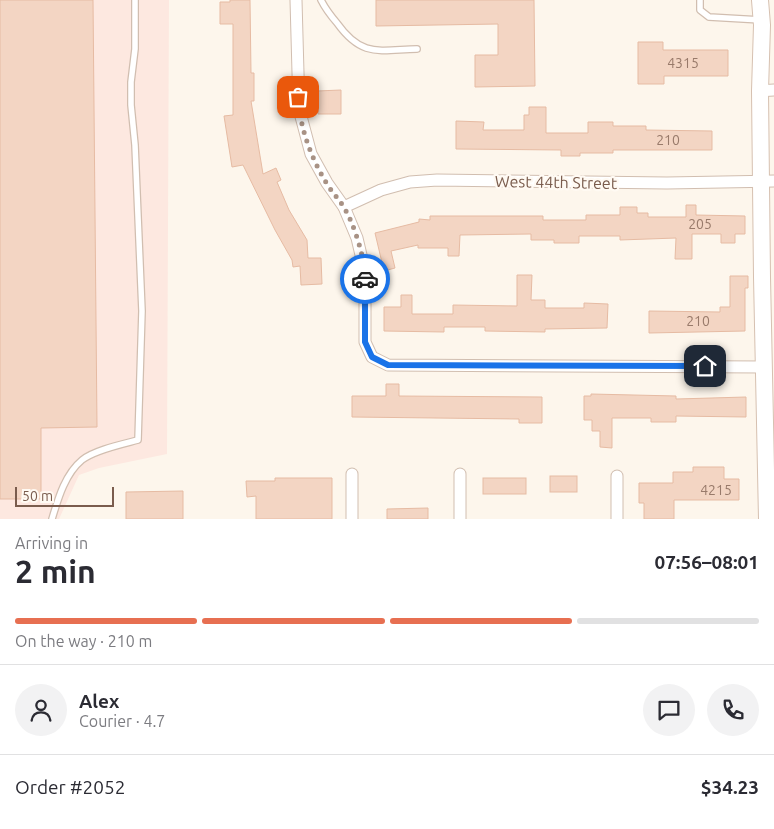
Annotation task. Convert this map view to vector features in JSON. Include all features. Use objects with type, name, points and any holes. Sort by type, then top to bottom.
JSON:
[{"type":"main road","points":[[760,0],[767,91],[768,181],[764,366],[770,409],[767,519]]},
{"type":"street","points":[[296,0],[299,109],[311,154],[327,184],[344,207],[357,238],[365,272],[365,342],[372,357],[388,365],[764,366]]},
{"type":"street","name":"West 44th Street","points":[[344,207],[382,190],[410,182],[438,180],[657,183],[768,181]]},
{"type":"street","points":[[352,474],[352,519]]},
{"type":"street","points":[[460,474],[460,519]]},
{"type":"street","points":[[617,476],[617,519]]},
{"type":"lane","points":[[52,519],[58,498],[71,472],[83,459],[109,448],[138,440],[142,311],[135,145],[131,105],[131,82],[135,49],[135,0]]},
{"type":"lane","points":[[321,0],[347,37],[359,47],[372,50],[417,49]]},
{"type":"lane","points":[[700,0],[700,10],[709,17],[762,20]]},
{"type":"shaded area","points":[[0,0],[169,0],[167,454],[99,468],[79,475],[59,519],[0,519]]},
{"type":"building","points":[[0,0],[93,0],[97,427],[41,428],[41,499],[0,499]]},
{"type":"building","points":[[230,0],[250,0],[251,73],[254,73],[254,101],[251,101],[263,174],[276,168],[281,180],[277,182],[289,210],[307,240],[308,258],[321,258],[322,284],[301,285],[300,266],[293,267],[292,260],[243,165],[232,167],[224,116],[233,115],[233,24],[220,24],[220,2],[230,2]]},
{"type":"building","points":[[376,0],[534,0],[535,86],[475,87],[475,55],[498,55],[498,24],[376,26]]},
{"type":"building","points":[[638,42],[663,42],[663,50],[728,50],[728,76],[664,76],[664,84],[638,84]]},
{"type":"building","points":[[341,90],[341,114],[318,114],[317,91]]},
{"type":"building","points":[[529,107],[546,107],[546,133],[588,133],[588,122],[613,122],[613,126],[646,126],[646,130],[712,131],[712,150],[613,150],[613,153],[580,153],[580,156],[561,156],[561,150],[456,149],[456,121],[484,122],[483,130],[524,130],[524,115],[529,115]]},
{"type":"building","points":[[686,205],[696,205],[696,215],[745,216],[745,234],[735,234],[735,243],[721,243],[721,234],[692,234],[692,259],[675,259],[676,238],[620,240],[620,236],[579,236],[579,243],[554,243],[554,240],[531,240],[531,234],[460,235],[459,256],[448,256],[448,248],[418,248],[418,245],[391,251],[395,268],[384,271],[375,233],[419,222],[419,219],[430,220],[430,216],[543,216],[543,220],[586,220],[586,215],[620,215],[620,207],[637,207],[637,213],[648,213],[648,217],[686,217]]},
{"type":"building","points":[[517,275],[532,275],[531,300],[545,300],[545,308],[584,308],[584,303],[608,304],[607,328],[545,329],[545,332],[485,331],[485,327],[444,327],[444,332],[384,331],[384,307],[401,307],[401,295],[412,295],[412,314],[453,314],[453,305],[517,306]]},
{"type":"building","points":[[730,276],[748,276],[748,288],[745,288],[745,331],[649,333],[649,311],[720,312],[720,307],[730,307]]},
{"type":"building","points":[[386,384],[399,384],[399,396],[542,397],[542,423],[519,423],[519,419],[352,417],[352,396],[386,396]]},
{"type":"building","points":[[591,394],[676,396],[676,399],[746,397],[746,417],[676,416],[676,422],[651,422],[651,418],[612,418],[612,448],[600,447],[600,431],[592,431],[592,420],[584,420],[584,396],[591,396]]},
{"type":"building","points":[[693,467],[724,467],[724,479],[739,479],[739,500],[674,500],[674,519],[644,519],[644,503],[639,503],[639,483],[673,483],[673,472],[693,472]]},
{"type":"building","points":[[550,476],[577,476],[577,492],[550,492]]},
{"type":"building","points":[[275,478],[332,478],[332,519],[256,519],[256,496],[247,497],[246,481],[275,481]]},
{"type":"building","points":[[483,478],[526,478],[526,494],[483,494]]},
{"type":"building","points":[[183,491],[183,519],[126,519],[126,492]]},
{"type":"building","points":[[428,508],[428,519],[387,519],[387,509]]},
{"type":"way so far","points":[[298,97],[304,132],[311,154],[327,184],[344,207],[357,238],[365,279]]},
{"type":"route","points":[[365,279],[365,342],[372,357],[388,365],[705,366]]}]
